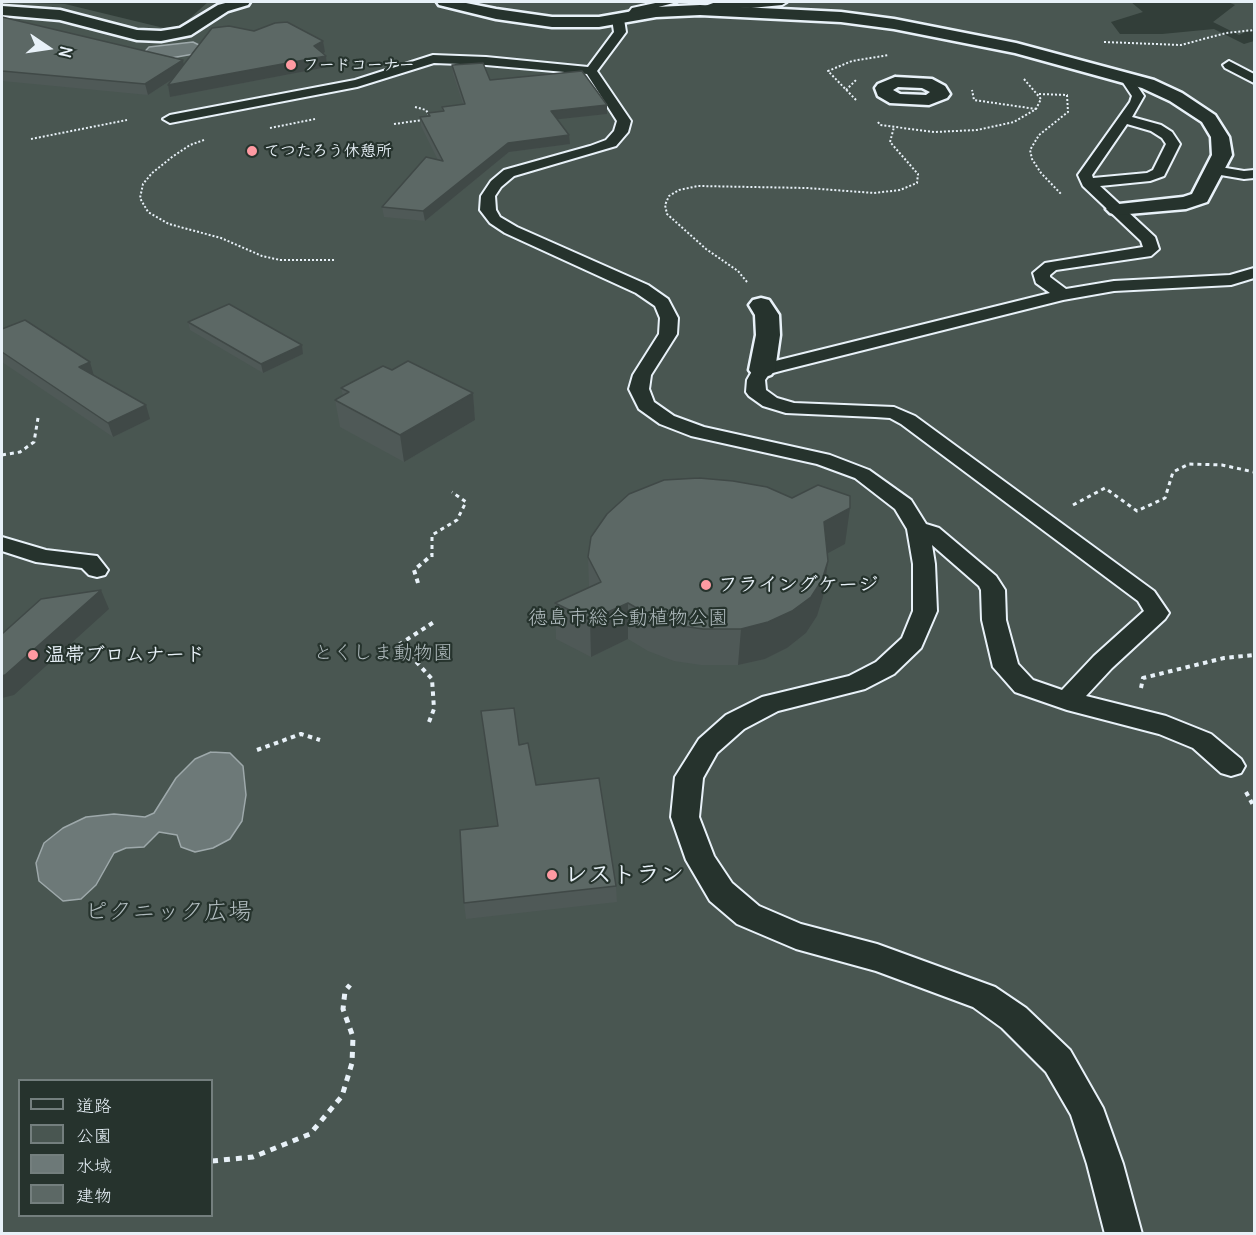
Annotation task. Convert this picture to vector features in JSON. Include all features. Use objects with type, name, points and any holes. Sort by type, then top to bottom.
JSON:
[{"type":"street","points":[[2,10],[60,15],[137,35],[161,36],[185,32],[223,8],[243,2]]},
{"type":"street","points":[[444,2],[523,18],[576,23],[628,12],[700,10],[841,17],[894,24],[1016,48],[1126,78],[1176,97],[1209,119],[1220,137],[1222,155],[1200,198],[1186,203],[1117,208]]},
{"type":"street","points":[[516,2],[524,6],[529,14],[523,18]]},
{"type":"street","points":[[761,304],[767,315],[768,335],[762,370]]},
{"type":"lane","points":[[591,71],[620,32],[628,12],[672,2]]},
{"type":"lane","points":[[700,10],[719,4],[751,5],[782,2]]},
{"type":"lane","points":[[170,118],[357,82],[433,59],[486,61],[591,71]]},
{"type":"lane","points":[[1229,65],[1254,79]]},
{"type":"lane","points":[[591,71],[624,121],[621,132],[611,143],[595,149],[509,173],[496,184],[488,196],[488,210],[495,220],[642,289],[662,303],[669,318],[668,334],[642,375],[639,389],[646,405],[667,420],[698,432],[823,459],[862,474],[903,506],[918,529],[924,564],[925,611],[912,642],[885,668],[856,683],[771,704],[735,722],[708,746],[689,777],[685,817],[701,860],[721,892],[748,915],[796,936],[877,958],[984,997],[1014,1018],[1058,1061],[1086,1108],[1106,1164],[1124,1233]]},
{"type":"lane","points":[[1063,295],[1042,279],[1041,273],[1051,266],[1145,253],[1151,249],[1149,240],[1088,183],[1085,175],[1138,96],[1126,78]]},
{"type":"lane","points":[[286,97],[322,110]]},
{"type":"lane","points":[[1088,183],[1150,177],[1159,173],[1173,144],[1167,135],[1156,128],[1124,119]]},
{"type":"lane","points":[[1214,170],[1244,175],[1254,174]]},
{"type":"lane","points":[[1067,701],[1103,663],[1157,613],[1146,596],[1045,519],[908,420],[894,413],[875,411],[793,409],[770,402],[756,392],[756,380],[762,370],[1063,295],[1114,286],[1231,280],[1254,273]]},
{"type":"lane","points":[[918,529],[931,533],[988,580],[993,590],[994,620],[1006,667],[1024,686],[1067,701],[1166,726],[1202,741],[1231,766]]},
{"type":"lane","points":[[2,544],[44,557],[89,561],[97,570]]},
{"type":"path","points":[[1226,33],[1254,30]]},
{"type":"path","points":[[1039,94],[1067,95],[1068,112],[1039,135],[1030,150],[1032,159],[1041,173],[1062,196]]},
{"type":"path","points":[[394,124],[432,119],[426,110],[415,107]]},
{"type":"path","points":[[266,128],[291,125],[322,110]]},
{"type":"path","points":[[31,139],[127,120]]},
{"type":"path","points":[[761,304],[738,271],[706,249],[668,214],[665,205],[669,196],[679,190],[698,186],[807,188],[874,193],[900,190],[917,183],[918,174],[890,142],[894,128]]},
{"type":"path","points":[[213,137],[190,146],[152,173],[143,184],[140,198],[148,212],[169,224],[221,238],[262,256],[280,260],[334,260]]},
{"type":"path","points":[[2,455],[20,452],[34,442],[38,418]]},
{"type":"path","points":[[1045,519],[1105,488],[1137,512],[1165,498],[1173,472],[1189,464],[1222,465],[1254,472]]},
{"type":"path","points":[[418,583],[414,570],[432,557],[432,535],[457,520],[466,502],[452,492]]},
{"type":"path","points":[[429,722],[434,709],[432,679],[400,644],[434,622]]},
{"type":"path","points":[[1137,719],[1143,678],[1224,658],[1254,655]]},
{"type":"path","points":[[257,750],[301,734],[320,740]]},
{"type":"path","points":[[213,1161],[254,1157],[310,1134],[342,1096],[352,1063],[352,1037],[343,1009],[345,991],[350,985]]},
{"type":"green space","name":"とくしま動物園","points":[[2,2],[65,4],[168,29],[180,27],[208,2],[1131,2],[1143,12],[1111,22],[1120,34],[1162,34],[1214,29],[1244,44],[1254,41],[1254,1233],[2,1234]]},
{"type":"green space","points":[[1228,2],[1254,2],[1254,28],[1239,35],[1213,22],[1235,5]]},
{"type":"water","points":[[193,42],[211,51],[171,58],[138,59],[149,47]]},
{"type":"water","points":[[211,752],[230,753],[243,766],[246,795],[242,821],[230,839],[213,848],[195,852],[181,847],[177,835],[159,832],[144,847],[126,848],[114,853],[96,885],[81,899],[63,901],[39,881],[36,863],[44,843],[63,828],[86,817],[114,814],[145,817],[154,813],[176,778],[195,759]]},
{"type":"building","points":[[2,17],[183,60],[145,84],[2,71]]},
{"type":"building","points":[[287,22],[323,41],[314,46],[326,56],[168,85],[212,28],[229,26],[254,31],[275,23]]},
{"type":"building","points":[[483,63],[490,80],[582,71],[607,105],[551,111],[569,135],[508,143],[423,211],[382,207],[426,157],[443,161],[420,117],[430,116],[428,113],[444,111],[442,107],[465,104],[452,65]]},
{"type":"building","points":[[229,304],[302,345],[261,364],[188,322]]},
{"type":"building","points":[[25,320],[90,362],[79,367],[146,405],[108,423],[2,352],[2,329]]},
{"type":"building","points":[[408,361],[473,393],[400,435],[335,400],[349,392],[341,388],[383,366],[392,370]]},
{"type":"building","name":"フライングケージ","points":[[699,478],[767,487],[792,498],[818,485],[850,496],[850,508],[824,522],[828,561],[822,580],[811,597],[792,611],[768,622],[741,629],[703,629],[675,625],[649,615],[628,603],[590,620],[555,603],[601,582],[588,557],[591,537],[607,514],[629,494],[664,480]]},
{"type":"building","points":[[101,590],[2,676],[2,634],[41,599]]},
{"type":"building","points":[[514,708],[519,745],[528,743],[536,785],[599,778],[616,886],[464,903],[460,830],[498,826],[481,711]]},
{"type":"place","name":"フードコーナー","points":[[291,65]]},
{"type":"place","name":"てつたろう休憩所","points":[[252,151]]},
{"type":"place","name":"フライングケージ","points":[[706,585]]},
{"type":"place","name":"温帯ブロムナード","points":[[33,655]]},
{"type":"place","name":"レストラン","points":[[552,875]]},
{"type":"park label","name":"徳島市総合動植物公園","points":[[628,618]]},
{"type":"park label","name":"ピクニック広場","points":[[168,912]]}]
